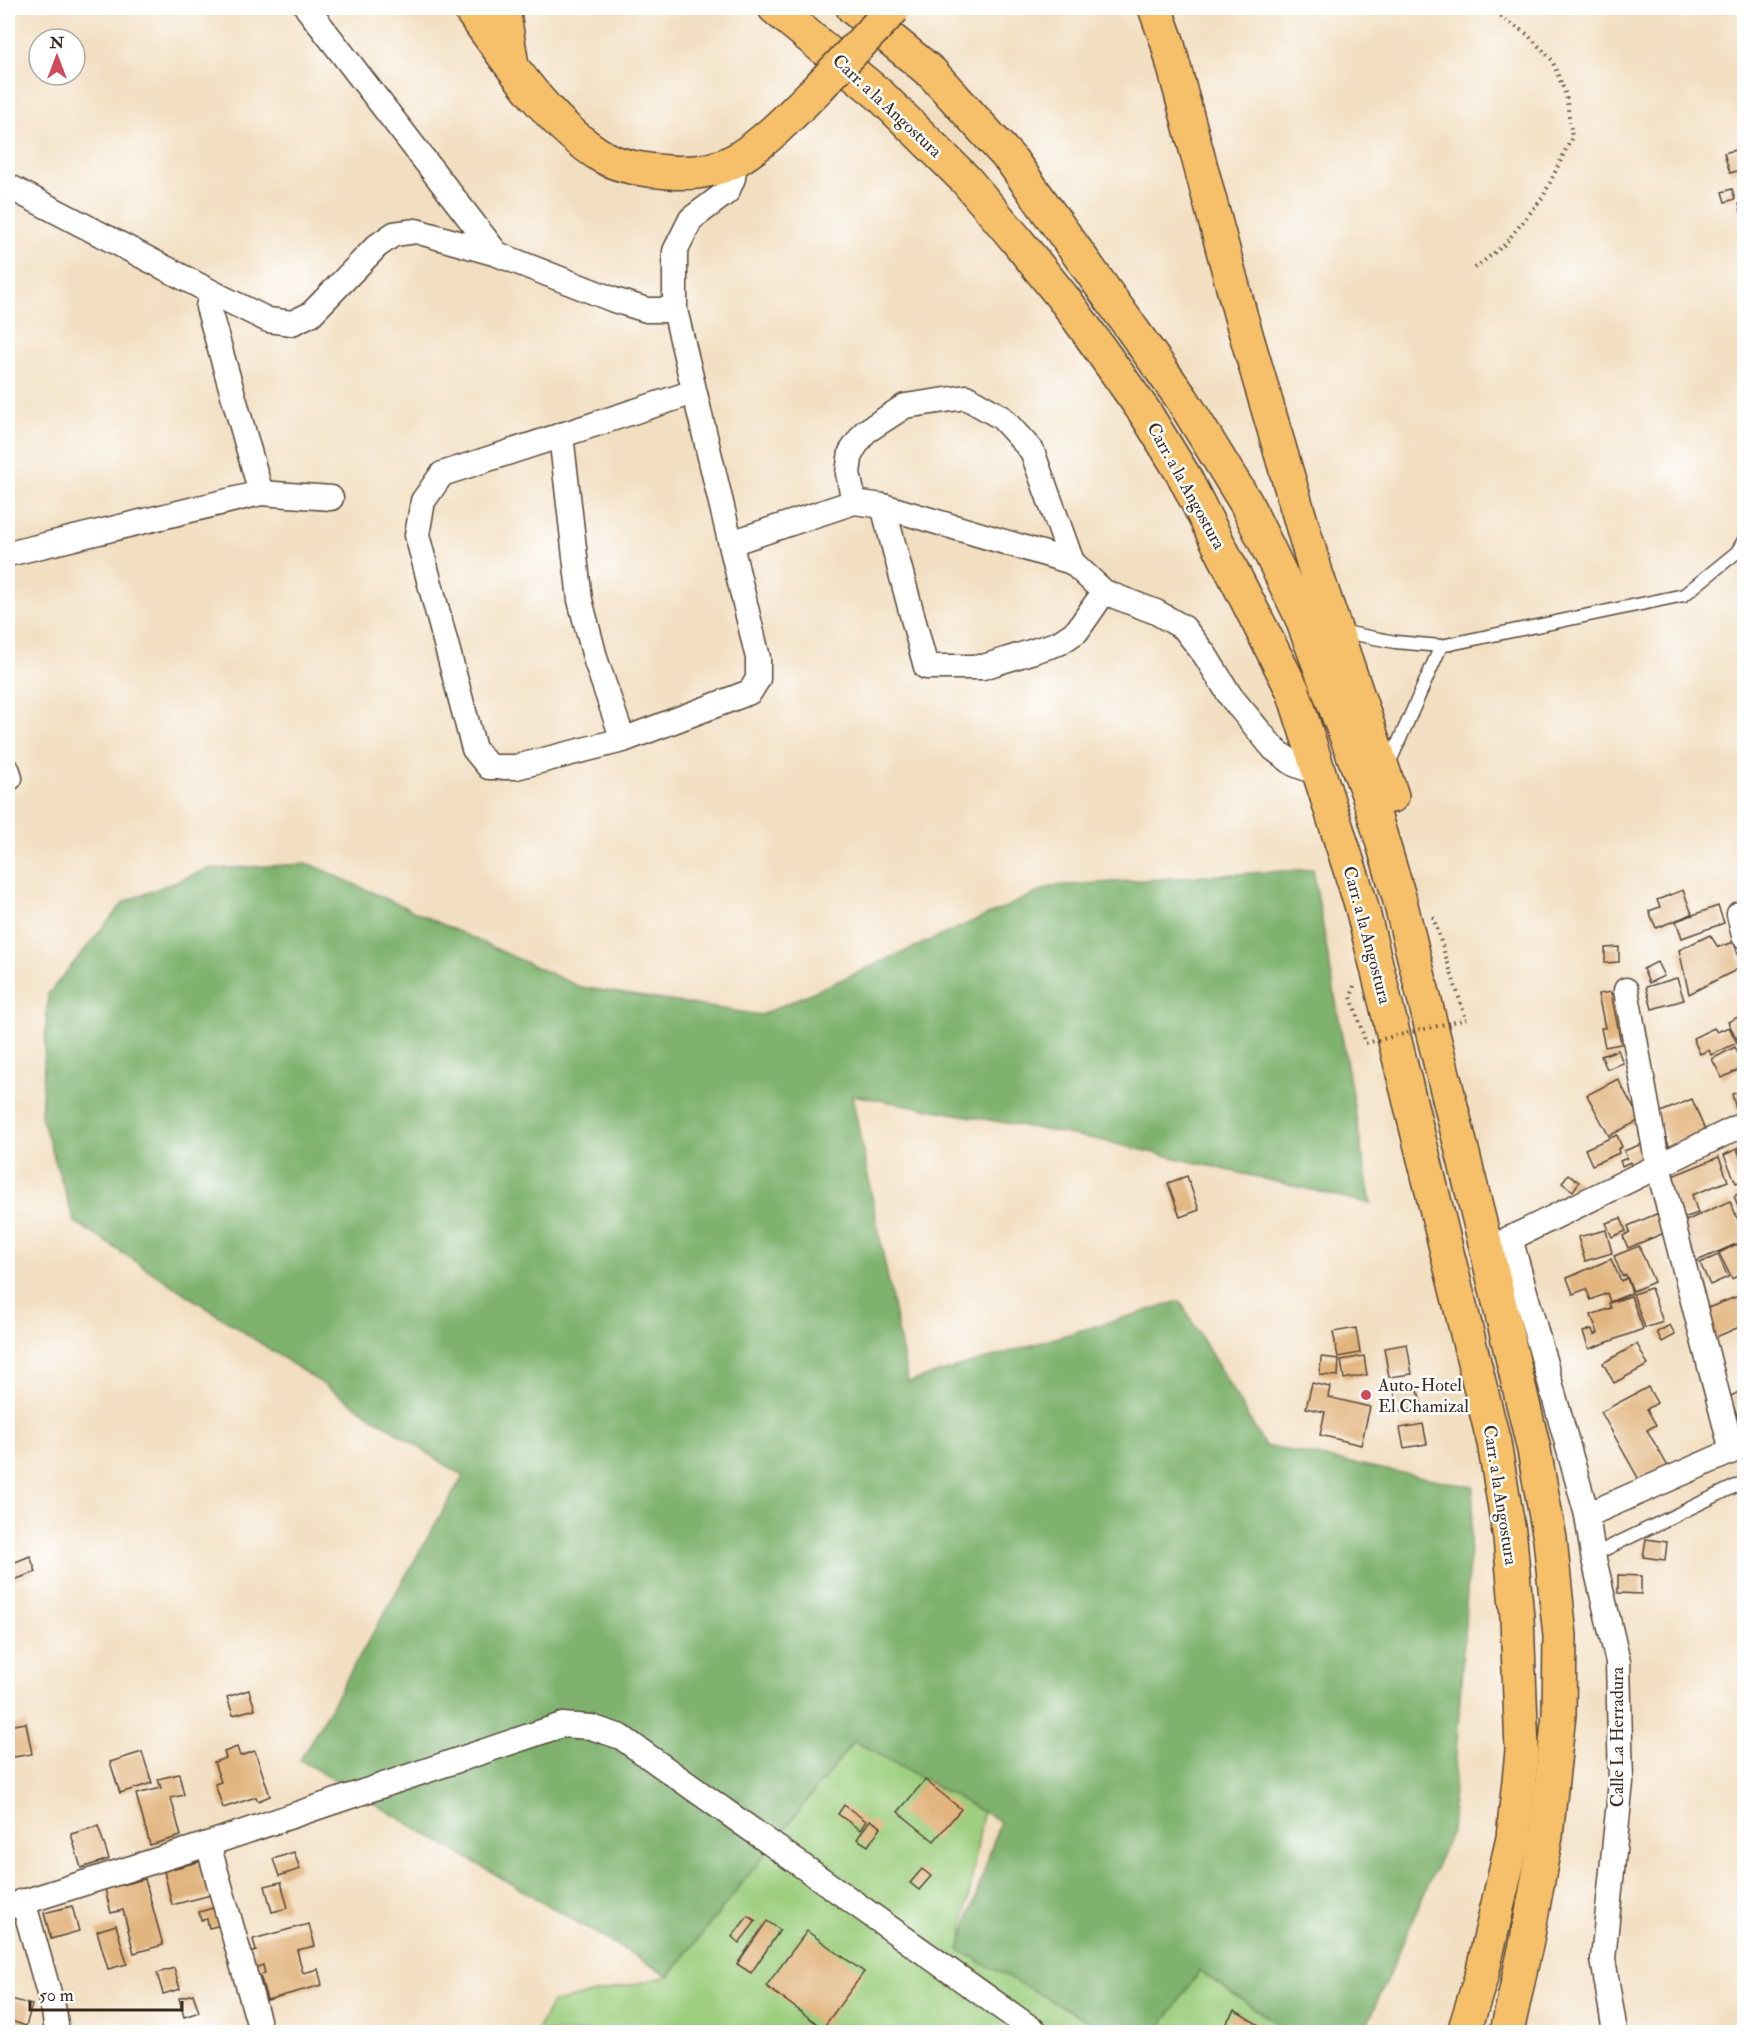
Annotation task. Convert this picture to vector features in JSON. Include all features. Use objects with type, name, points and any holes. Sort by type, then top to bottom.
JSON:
[{"type":"main road","points":[[469,8],[559,123],[604,158],[644,171],[686,173],[712,169],[735,160],[779,127],[894,8]]},
{"type":"main road","points":[[502,8],[513,67]]},
{"type":"main road","name":"Carr. a la Angostura","points":[[775,8],[880,96],[966,180],[1068,304],[1146,414],[1184,476],[1293,691],[1361,904],[1494,1443],[1510,1538],[1517,1618],[1522,1751],[1513,1839],[1482,1974],[1464,2032]]},
{"type":"main road","points":[[1155,8],[1167,41],[1241,317],[1317,576],[1400,820],[1399,897]]},
{"type":"main road","points":[[856,9],[932,73],[1012,161],[1182,399],[1246,503],[1300,614],[1368,794],[1499,1244],[1550,1539],[1560,1636],[1559,1714],[1546,1836],[1507,2032]]},
{"type":"street","points":[[308,8],[496,254]]},
{"type":"street","points":[[694,392],[442,474],[423,501],[417,535],[474,749],[489,767],[516,767],[623,740],[750,692],[758,679],[758,658],[675,310],[675,251],[691,219],[727,192],[734,178],[735,160]]},
{"type":"street","points":[[8,186],[268,320],[292,323],[311,314],[377,246],[394,234],[416,231],[496,254],[614,300],[646,310],[675,310]]},
{"type":"street","points":[[217,295],[210,299],[208,307],[261,494]]},
{"type":"street","points":[[854,502],[848,473],[851,452],[865,432],[905,406],[966,397],[1001,417],[1032,451],[1072,562]]},
{"type":"street","points":[[561,435],[580,600],[596,661],[623,740]]},
{"type":"street","points":[[8,554],[261,494],[331,498]]},
{"type":"street","points":[[730,543],[854,502],[883,506],[1072,562],[1104,592],[1156,612],[1184,628],[1231,697],[1274,749],[1294,764],[1320,774]]},
{"type":"street","points":[[883,506],[926,668],[982,667],[1059,644],[1077,631],[1104,592]]},
{"type":"street","points":[[1587,1515],[1738,1448],[1658,1166],[1626,990]]},
{"type":"street","points":[[1499,1244],[1744,1125]]},
{"type":"street","name":"Calle La Herradura","points":[[1499,1244],[1587,1515],[1593,1555],[1618,1662],[1622,1782],[1603,1959],[1615,2032]]},
{"type":"street","points":[[57,2032],[54,2010],[15,1904],[208,1844],[562,1725],[591,1727],[621,1737],[1036,2032]]},
{"type":"street","points":[[208,1844],[258,2020]]},
{"type":"lane","points":[[1335,630],[1395,642],[1441,646],[1684,595],[1737,552],[1744,540]]},
{"type":"lane","points":[[1384,773],[1441,646]]},
{"type":"lane","points":[[1593,1555],[1744,1482]]},
{"type":"path","points":[[1475,268],[1504,245],[1543,196],[1572,137],[1566,95],[1552,60],[1527,34],[1487,8]]},
{"type":"path","points":[[1351,997],[1366,1042],[1466,1019],[1450,968]]},
{"type":"green space","points":[[310,864],[580,987],[761,1015],[1053,886],[1313,869],[1371,1204],[1100,1140],[852,1095],[908,1382],[1180,1301],[1265,1446],[1474,1487],[1451,1832],[1364,2032],[1289,2032],[1200,1971],[1157,2032],[1109,2032],[959,1950],[1000,1821],[854,1741],[669,1976],[300,1760],[463,1476],[74,1221],[41,1116],[48,994],[124,902],[208,869]]},
{"type":"green space","points":[[854,1741],[983,1812],[960,1950],[1109,2032],[536,2032],[552,2003],[669,1976]]},
{"type":"green space","points":[[1199,1971],[1289,2032],[1157,2032]]},
{"type":"building","points":[[1739,149],[1744,169],[1730,173],[1724,153]]},
{"type":"building","points":[[1732,189],[1735,199],[1725,202],[1722,192]]},
{"type":"building","points":[[1744,203],[1744,222],[1739,204]]},
{"type":"building","points":[[1683,890],[1692,914],[1656,928],[1649,911],[1660,907],[1657,900]]},
{"type":"building","points":[[1718,906],[1724,923],[1682,938],[1676,921]]},
{"type":"building","points":[[1710,935],[1718,947],[1734,942],[1742,967],[1689,994],[1679,950]]},
{"type":"building","points":[[1619,947],[1619,962],[1605,963],[1605,948]]},
{"type":"building","points":[[1657,962],[1664,976],[1649,983],[1643,969]]},
{"type":"building","points":[[1677,978],[1684,1000],[1652,1009],[1646,987]]},
{"type":"building","points":[[1611,992],[1621,1044],[1605,1047],[1601,1028],[1605,1028],[1598,994]]},
{"type":"building","points":[[1744,1014],[1744,1040],[1739,1043],[1728,1022]]},
{"type":"building","points":[[1729,1027],[1737,1043],[1711,1055],[1709,1050],[1700,1054],[1693,1038],[1714,1028],[1717,1032]]},
{"type":"building","points":[[1735,1047],[1744,1067],[1722,1078],[1712,1059]]},
{"type":"building","points":[[1618,1050],[1623,1063],[1607,1069],[1601,1056]]},
{"type":"building","points":[[1618,1079],[1640,1120],[1609,1136],[1587,1095]]},
{"type":"building","points":[[1744,1091],[1744,1111],[1737,1113],[1732,1094]]},
{"type":"building","points":[[1692,1099],[1707,1135],[1671,1150],[1656,1114]]},
{"type":"building","points":[[1617,1135],[1622,1147],[1618,1149],[1619,1153],[1592,1165],[1585,1149]]},
{"type":"building","points":[[1642,1144],[1648,1161],[1632,1168],[1630,1162],[1622,1166],[1620,1161],[1627,1158],[1624,1151]]},
{"type":"building","points":[[1744,1144],[1744,1161],[1738,1147]]},
{"type":"building","points":[[1737,1149],[1744,1167],[1744,1180],[1736,1183],[1724,1155]]},
{"type":"building","points":[[1719,1157],[1728,1181],[1692,1195],[1698,1213],[1681,1219],[1665,1179]]},
{"type":"building","points":[[1568,1174],[1579,1182],[1573,1191],[1562,1183]]},
{"type":"building","points":[[1187,1176],[1199,1210],[1180,1217],[1168,1183]]},
{"type":"building","points":[[1744,1192],[1744,1222],[1734,1196]]},
{"type":"building","points":[[1730,1201],[1744,1234],[1744,1272],[1732,1279],[1719,1253],[1743,1241],[1697,1261],[1681,1223]]},
{"type":"building","points":[[1661,1212],[1669,1231],[1628,1248],[1623,1236],[1630,1232],[1628,1226]]},
{"type":"building","points":[[1621,1218],[1626,1231],[1612,1237],[1606,1223]]},
{"type":"building","points":[[1606,1230],[1612,1253],[1585,1261],[1578,1237]]},
{"type":"building","points":[[1639,1246],[1654,1282],[1633,1291],[1626,1275],[1622,1276],[1614,1256]]},
{"type":"building","points":[[1718,1255],[1728,1277],[1710,1285],[1700,1263]]},
{"type":"building","points":[[1611,1259],[1621,1281],[1627,1278],[1632,1293],[1610,1302],[1607,1293],[1591,1300],[1586,1289],[1573,1294],[1567,1278]]},
{"type":"building","points":[[1651,1288],[1663,1322],[1645,1328],[1633,1294]]},
{"type":"building","points":[[1631,1296],[1643,1329],[1589,1349],[1583,1332],[1592,1329],[1594,1335],[1598,1333],[1591,1315],[1611,1308],[1609,1303]]},
{"type":"building","points":[[1738,1296],[1744,1313],[1744,1325],[1714,1338],[1703,1310]]},
{"type":"building","points":[[1670,1325],[1675,1335],[1662,1342],[1657,1332]]},
{"type":"building","points":[[1356,1328],[1360,1353],[1338,1357],[1333,1332]]},
{"type":"building","points":[[1407,1344],[1412,1374],[1389,1377],[1384,1348]]},
{"type":"building","points":[[1637,1344],[1648,1365],[1614,1383],[1603,1363]]},
{"type":"building","points":[[1364,1356],[1367,1375],[1344,1379],[1341,1360]]},
{"type":"building","points":[[1321,1357],[1339,1359],[1338,1376],[1320,1375]]},
{"type":"building","points":[[1312,1383],[1330,1387],[1328,1397],[1370,1407],[1361,1445],[1320,1435],[1325,1412],[1306,1408]]},
{"type":"building","points":[[1417,1386],[1422,1407],[1398,1412],[1394,1391]]},
{"type":"building","points":[[1648,1387],[1657,1403],[1647,1409],[1656,1425],[1647,1430],[1670,1470],[1642,1485],[1601,1412]]},
{"type":"building","points":[[1744,1389],[1744,1430],[1729,1397]]},
{"type":"building","points":[[1423,1424],[1427,1444],[1404,1448],[1400,1428]]},
{"type":"building","points":[[1646,1539],[1667,1542],[1665,1560],[1643,1557]]},
{"type":"building","points":[[30,1556],[36,1572],[11,1581],[8,1565]]},
{"type":"building","points":[[1618,1575],[1641,1576],[1641,1594],[1618,1593]]},
{"type":"building","points":[[249,1690],[255,1709],[233,1715],[227,1697]]},
{"type":"building","points":[[26,1723],[32,1754],[8,1758],[8,1726]]},
{"type":"building","points":[[237,1747],[240,1756],[255,1751],[270,1796],[258,1801],[256,1797],[223,1808],[215,1784],[221,1782],[214,1762],[226,1758],[224,1752]]},
{"type":"building","points":[[142,1752],[152,1783],[120,1793],[110,1762]]},
{"type":"building","points":[[179,1774],[184,1795],[171,1798],[181,1836],[150,1845],[136,1794],[161,1788],[158,1779]]},
{"type":"building","points":[[925,1780],[961,1809],[934,1841],[898,1812]]},
{"type":"building","points":[[844,1805],[866,1821],[860,1830],[838,1814]]},
{"type":"building","points":[[870,1820],[881,1827],[868,1846],[857,1839]]},
{"type":"building","points":[[98,1826],[109,1859],[81,1868],[71,1834]]},
{"type":"building","points":[[294,1852],[300,1869],[279,1876],[273,1859]]},
{"type":"building","points":[[206,1860],[215,1894],[172,1905],[164,1871]]},
{"type":"building","points":[[922,1869],[931,1876],[919,1890],[910,1883]]},
{"type":"building","points":[[145,1879],[163,1945],[134,1953],[123,1910],[111,1913],[105,1889]]},
{"type":"building","points":[[281,1882],[288,1908],[272,1912],[265,1886]]},
{"type":"building","points":[[72,1906],[79,1931],[51,1939],[44,1913]]},
{"type":"building","points":[[220,1906],[225,1924],[209,1928],[207,1919],[201,1920],[199,1912]]},
{"type":"building","points":[[748,1916],[756,1921],[739,1943],[732,1937]]},
{"type":"building","points":[[767,1921],[780,1930],[751,1973],[737,1964]]},
{"type":"building","points":[[309,1924],[315,1946],[297,1950],[303,1973],[318,1969],[322,1985],[267,2000],[260,1975],[265,1974],[263,1965],[255,1968],[251,1953],[256,1951],[253,1939]]},
{"type":"building","points":[[116,1925],[127,1964],[108,1969],[97,1931]]},
{"type":"building","points":[[807,1931],[864,1972],[823,2028],[766,1986]]},
{"type":"building","points":[[174,1968],[180,1989],[163,1994],[157,1973]]},
{"type":"building","points":[[193,1994],[199,2012],[184,2017],[179,1998]]},
{"type":"building","points":[[8,1998],[32,2005],[26,2026],[8,2020]]},
{"type":"building","points":[[1234,2010],[1259,2025],[1255,2032],[1221,2032]]},
{"type":"place","name":"Auto-Hotel El Chamizal","points":[[1366,1395]]}]
